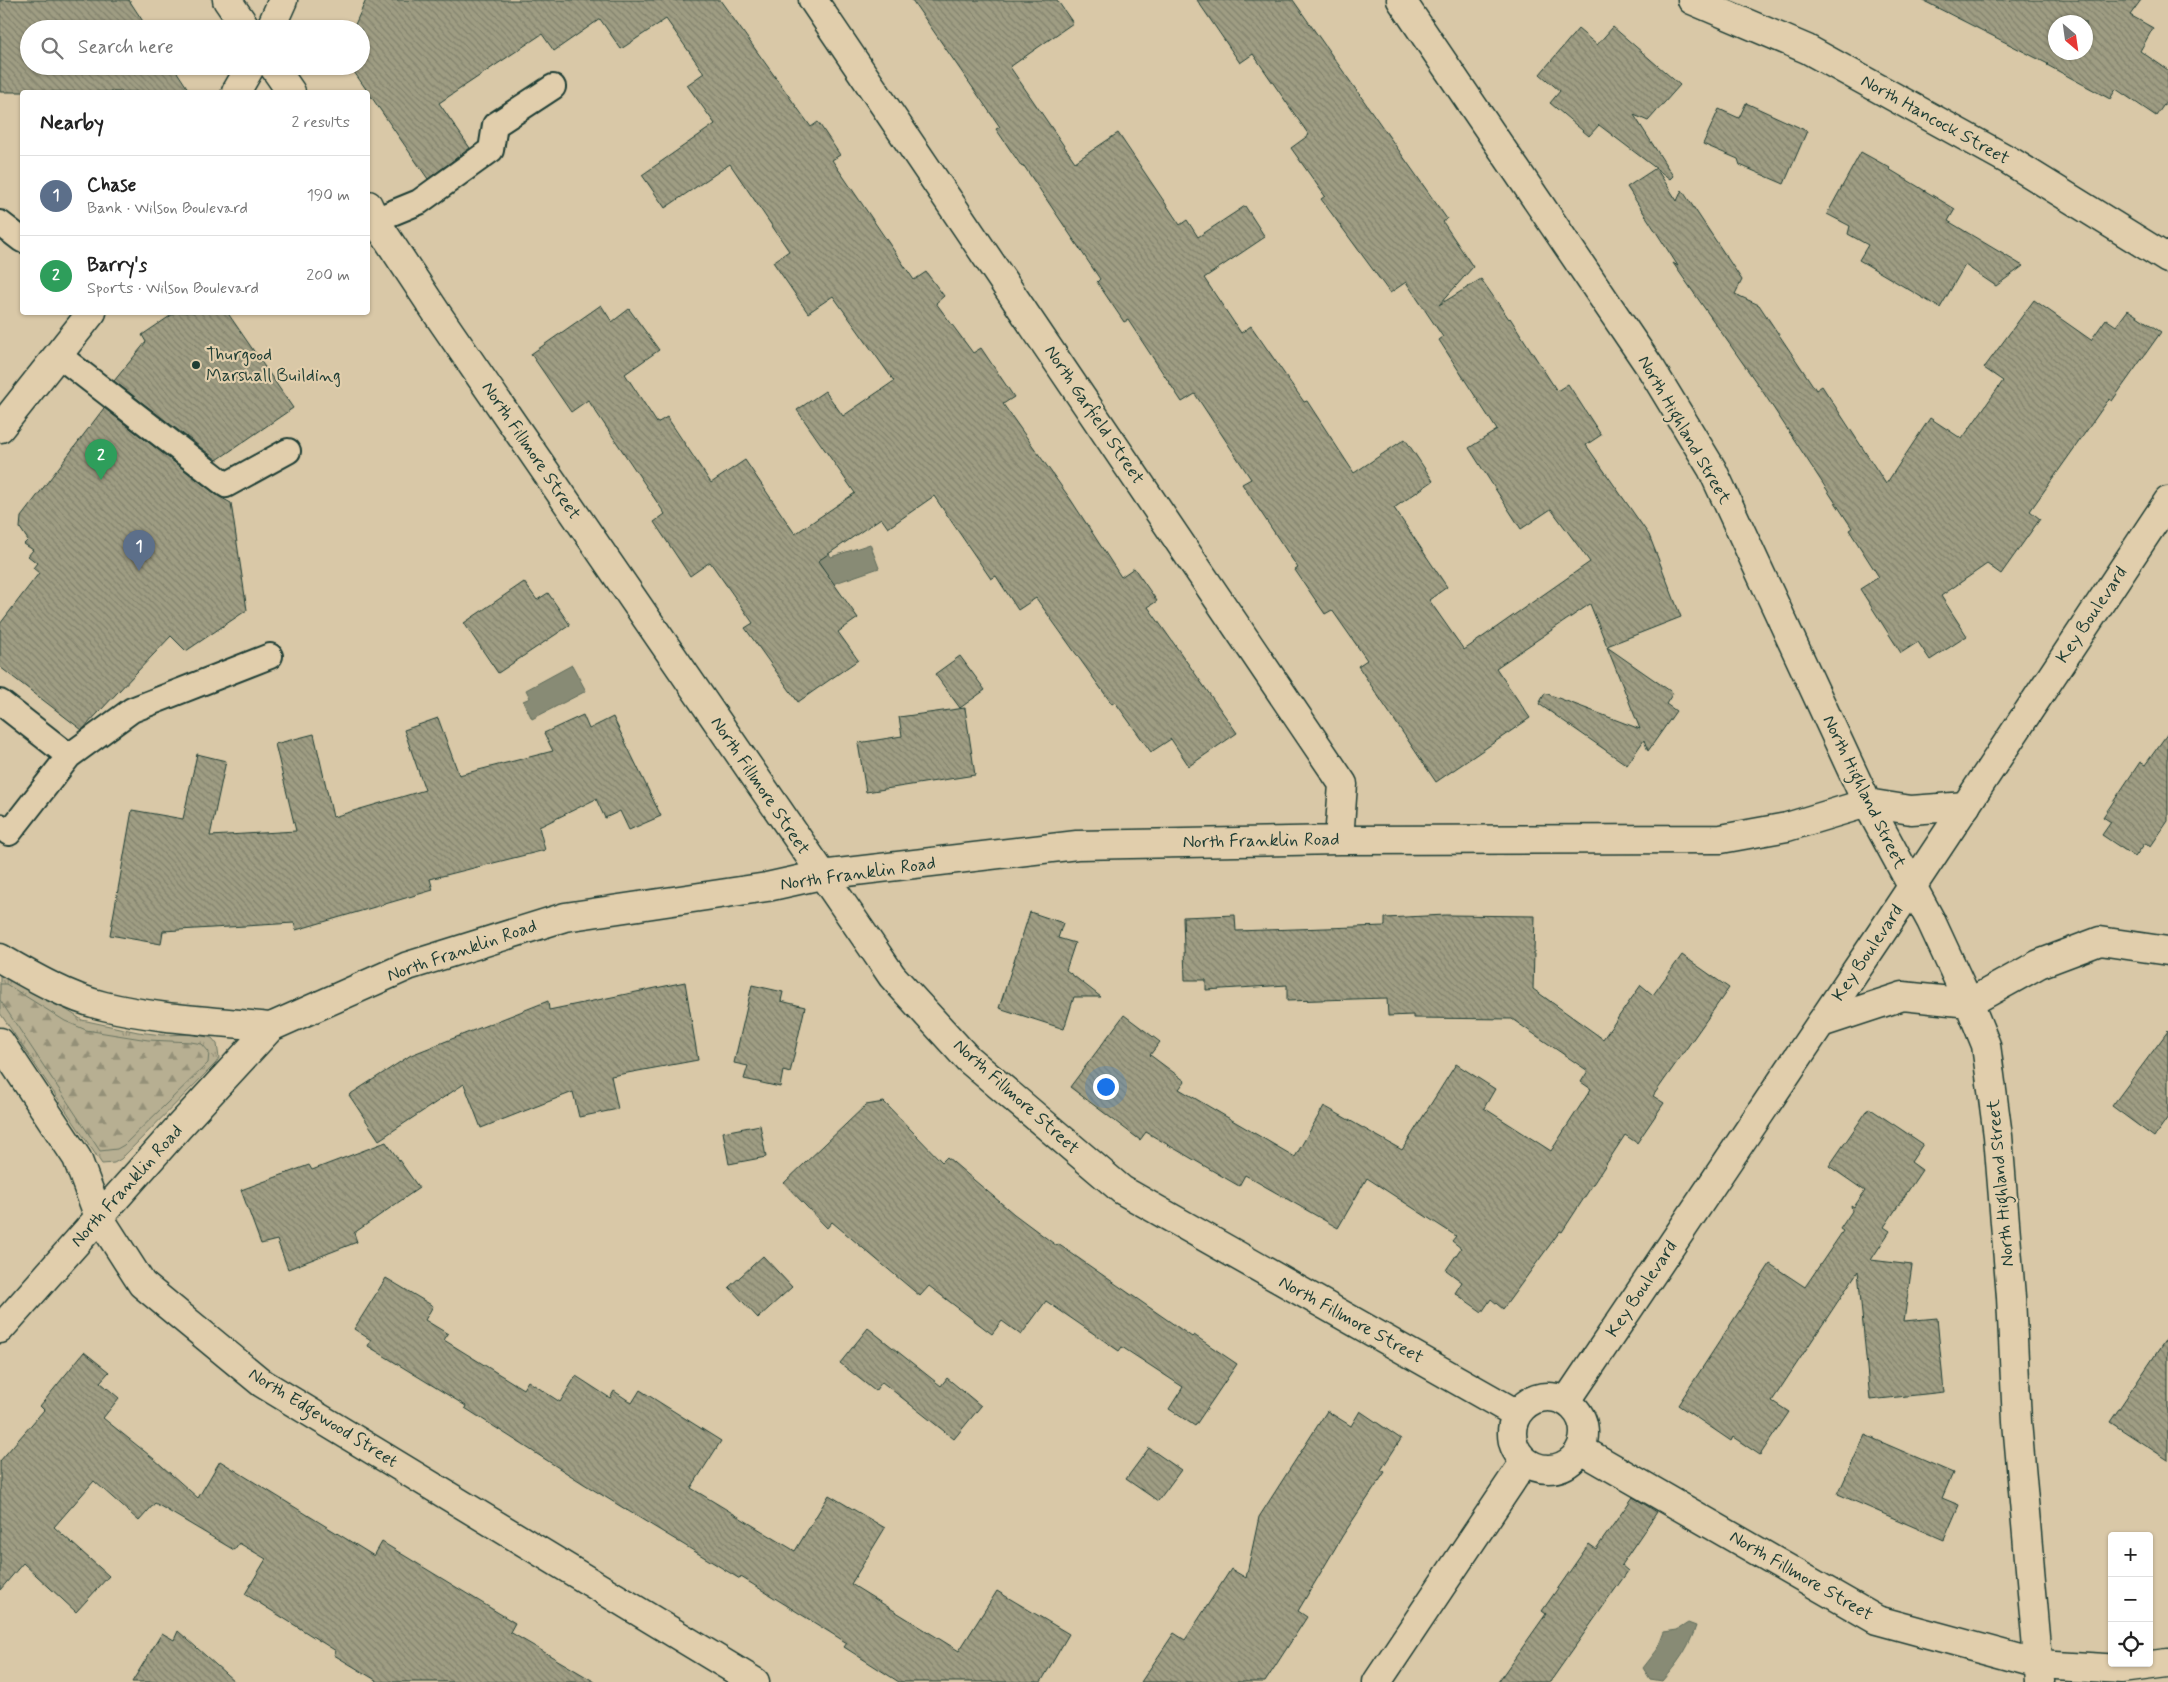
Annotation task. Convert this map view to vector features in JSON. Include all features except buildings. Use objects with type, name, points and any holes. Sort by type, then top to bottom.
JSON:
[{"type":"street","points":[[227,0],[241,20]]},
{"type":"street","points":[[274,20],[283,0]]},
{"type":"street","name":"North Garfield Street","points":[[813,0],[1342,784],[1339,840]]},
{"type":"street","name":"North Highland Street","points":[[1401,0],[1652,370],[1712,470],[1867,803],[1931,921],[1969,1002],[1986,1045],[1996,1109],[2011,1297],[2017,1422],[2040,1673]]},
{"type":"street","name":"North Hancock Street","points":[[1692,0],[1807,49],[2010,161],[2168,259]]},
{"type":"street","points":[[237,90],[246,75]]},
{"type":"street","points":[[279,75],[290,90]]},
{"type":"street","name":"North Fillmore Street","points":[[371,212],[821,875],[892,976],[968,1059],[1122,1190],[1517,1414]]},
{"type":"street","points":[[0,428],[90,315]]},
{"type":"street","name":"Key Boulevard","points":[[1566,1402],[1912,888],[2168,502]]},
{"type":"street","points":[[1867,803],[1911,810],[1966,806]]},
{"type":"street","name":"North Franklin Road","points":[[0,1329],[271,1027],[408,966],[565,917],[767,887],[821,875],[1077,845],[1339,840],[1721,839],[1787,827],[1867,803]]},
{"type":"street","points":[[1821,1023],[1903,996],[1969,1002],[2040,964],[2100,941],[2168,952]]},
{"type":"street","points":[[0,958],[28,974],[103,1006],[271,1027]]},
{"type":"street","name":"North Edgewood Street","points":[[0,1042],[77,1158],[99,1217],[142,1284],[262,1383],[755,1682]]},
{"type":"street","points":[[1540,1398],[1554,1398],[1566,1402],[1576,1411],[1582,1422],[1584,1436],[1580,1449],[1573,1459],[1557,1468],[1544,1469],[1525,1462],[1517,1452],[1512,1440],[1513,1426],[1517,1414],[1527,1403],[1540,1398]]},
{"type":"street","name":"North Fillmore Street","points":[[1580,1449],[1877,1620],[2040,1673],[2122,1669],[2168,1663]]},
{"type":"street","points":[[1377,1682],[1525,1462]]},
{"type":"lane","points":[[371,212],[419,202],[491,150],[495,125],[553,87]]},
{"type":"lane","points":[[0,223],[20,238]]},
{"type":"lane","points":[[57,354],[226,485],[288,450]]},
{"type":"lane","points":[[3,833],[69,756],[132,710],[270,656]]},
{"type":"lane","points":[[0,702],[69,756]]},
{"type":"green space","points":[[0,974],[53,1001],[82,1020],[138,1032],[162,1035],[194,1034],[212,1038],[217,1044],[219,1058],[121,1159],[114,1163],[102,1164],[0,1013]]},
{"type":"green space","points":[[0,984],[6,984],[65,1021],[86,1030],[148,1040],[202,1044],[209,1052],[208,1063],[124,1145],[117,1149],[100,1151],[0,1000]]},
{"type":"shaded area","points":[[870,544],[879,568],[821,588],[808,554],[827,550],[831,557]]},
{"type":"shaded area","points":[[572,665],[586,691],[532,719],[523,701],[530,698],[526,690]]},
{"type":"shaded area","points":[[1688,1623],[1696,1626],[1682,1655],[1662,1681],[1650,1679],[1643,1668],[1657,1650],[1664,1632],[1677,1630]]},
{"type":"place","name":"Thurgood Marshall Building","points":[[196,365]]},
{"type":"place","name":"Barry's","points":[[101,480]]},
{"type":"place","name":"Chase","points":[[139,571]]}]
